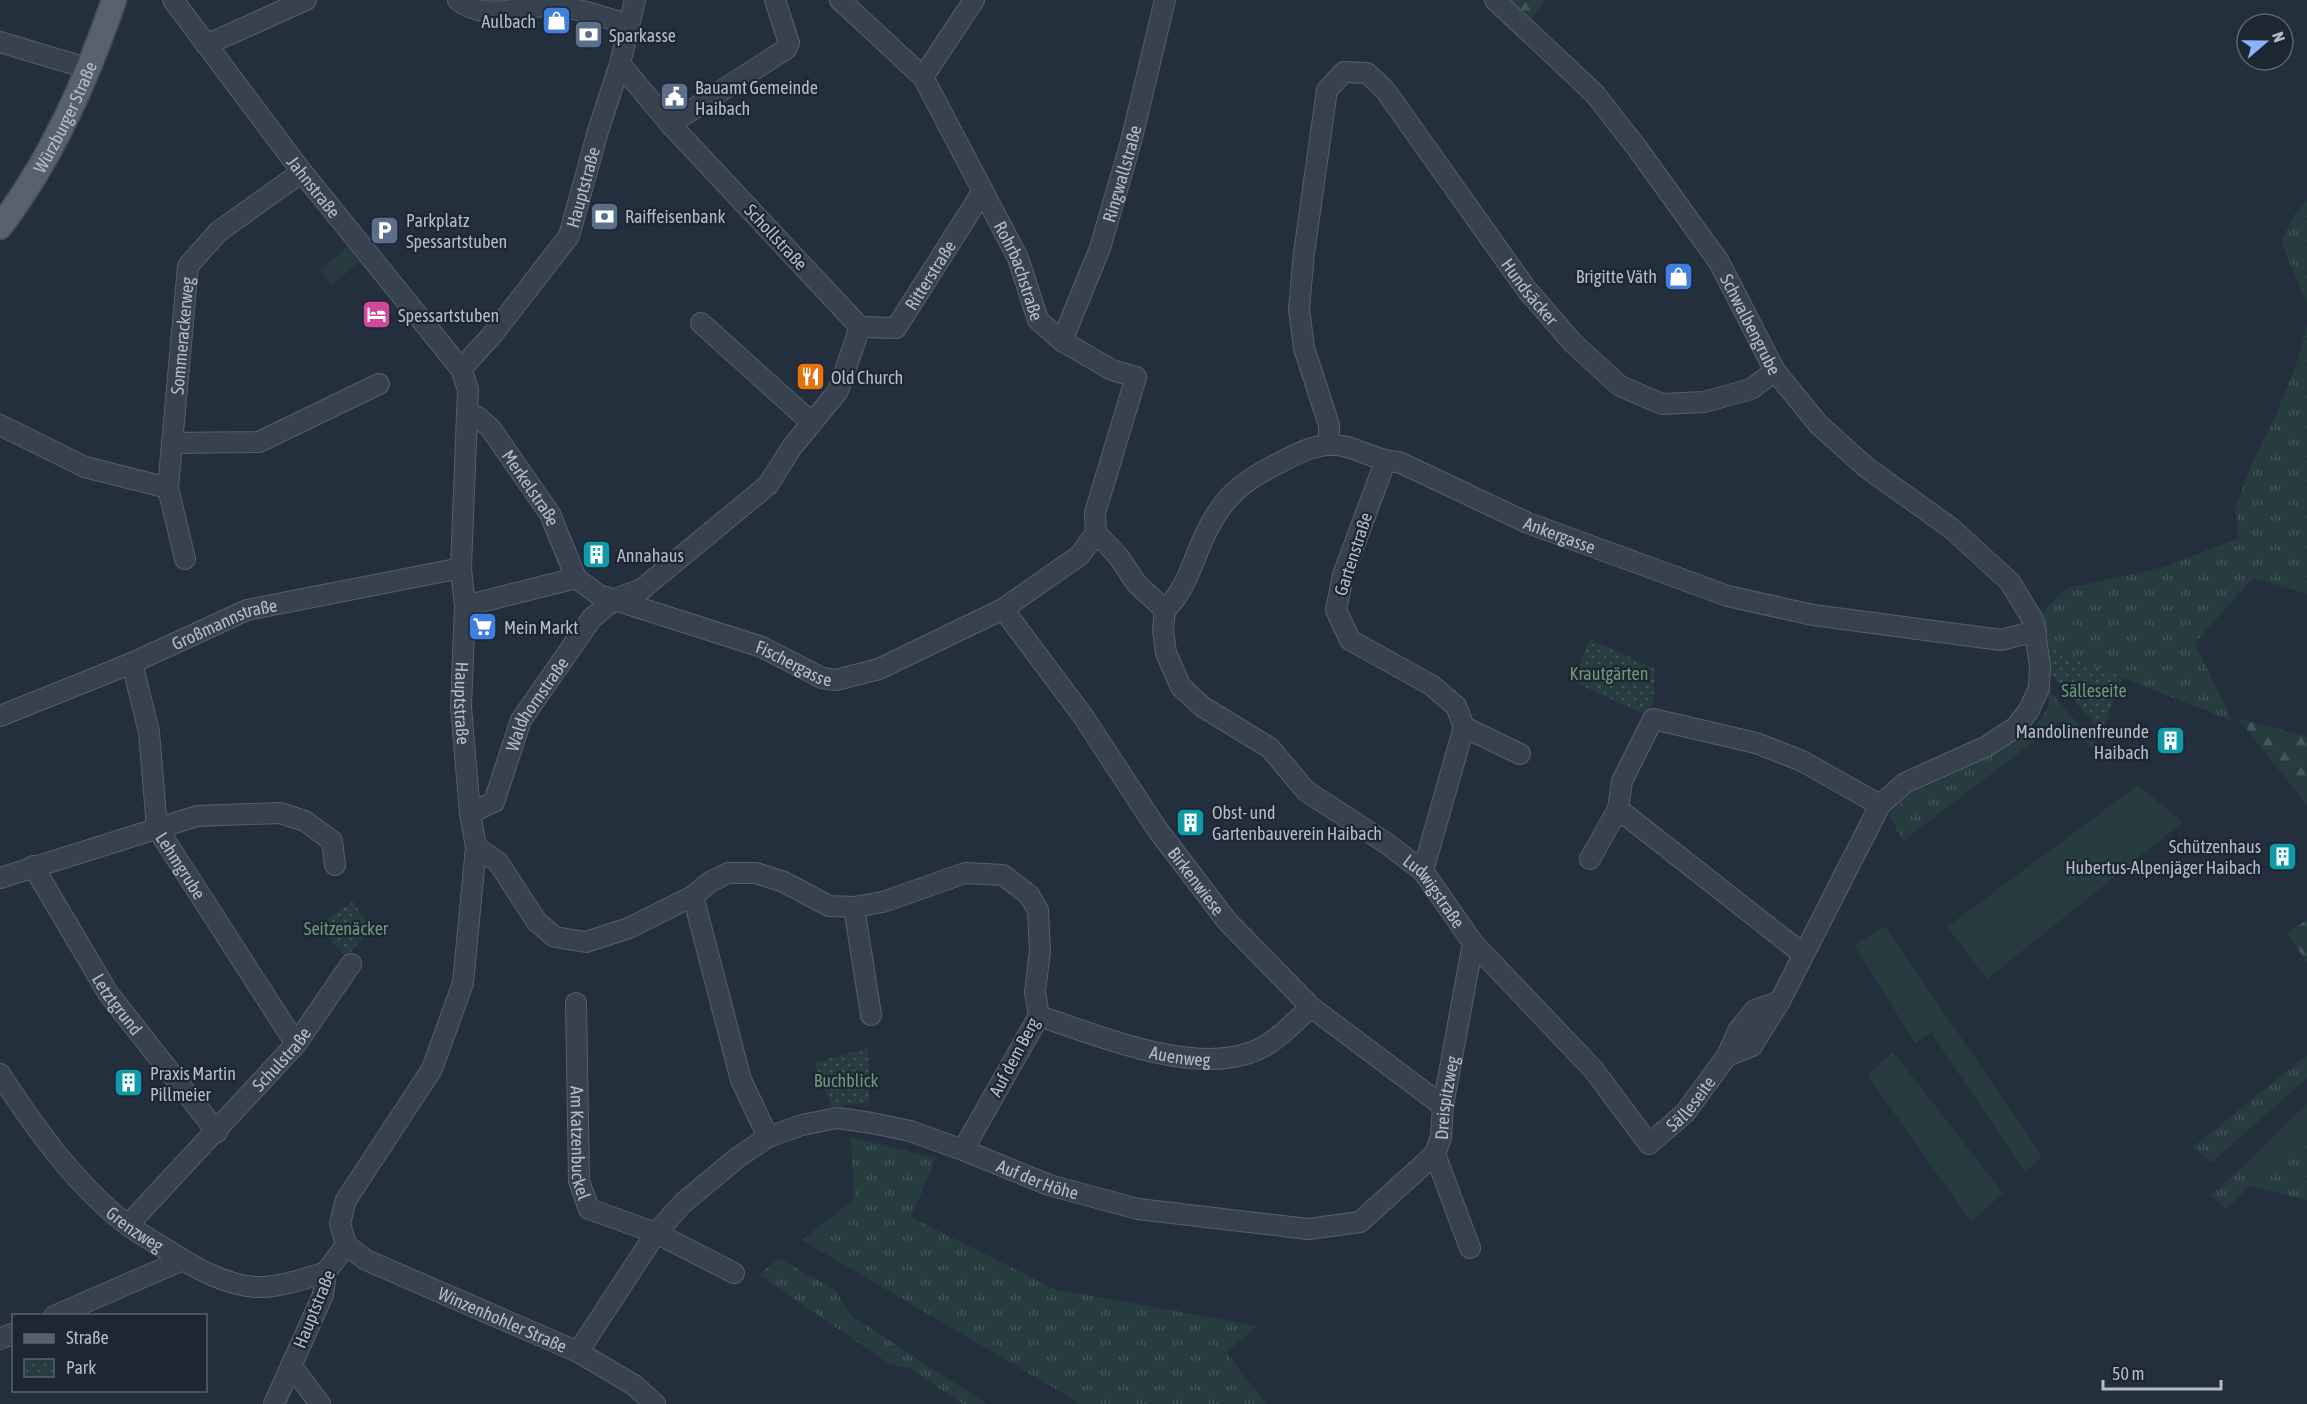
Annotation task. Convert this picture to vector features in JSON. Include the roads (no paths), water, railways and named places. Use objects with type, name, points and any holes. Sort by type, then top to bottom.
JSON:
[{"type":"main road","name":"Würzburger Straße","points":[[0,227],[36,175],[90,69],[114,0]]},
{"type":"street","name":"Jahnstraße","points":[[173,0],[302,172],[461,369]]},
{"type":"street","points":[[206,45],[306,0]]},
{"type":"street","points":[[458,0],[467,8],[494,12],[556,6],[629,24]]},
{"type":"street","name":"Hauptstraße","points":[[274,1404],[323,1295],[326,1272],[346,1245],[340,1223],[346,1200],[432,1069],[462,983],[476,847],[470,813],[462,707],[465,606],[461,568],[468,389],[461,369],[569,236],[598,131],[620,64],[635,0]]},
{"type":"street","points":[[670,124],[786,49],[789,43],[775,0]]},
{"type":"street","name":"Rohrbachstraße","points":[[840,0],[923,77],[1018,258],[1038,320],[1062,341],[1112,370],[1136,377],[1095,513],[1096,533]]},
{"type":"street","points":[[923,77],[974,0]]},
{"type":"street","name":"Ringwallstraße","points":[[1062,341],[1100,248],[1131,142],[1165,0]]},
{"type":"street","name":"Schwalbengrube","points":[[1495,0],[1594,93],[1637,148],[1719,262],[1775,371],[1819,425],[1868,468],[1951,528],[2010,582],[2035,626]]},
{"type":"street","points":[[0,42],[90,69]]},
{"type":"street","name":"Schollstraße","points":[[620,64],[670,124],[860,327]]},
{"type":"street","name":"Hundsäcker","points":[[1329,445],[1329,425],[1304,348],[1299,309],[1304,253],[1327,90],[1343,66],[1367,73],[1385,90],[1527,290],[1573,343],[1620,386],[1662,404],[1704,402],[1751,389],[1775,371]]},
{"type":"street","name":"Sommerackerweg","points":[[185,559],[168,488],[188,266],[218,232],[302,172]]},
{"type":"street","name":"Ritterstraße","points":[[860,327],[896,327],[983,191]]},
{"type":"street","points":[[701,323],[812,423]]},
{"type":"street","points":[[615,599],[642,589],[768,485],[792,447],[838,391],[860,327]]},
{"type":"street","points":[[172,443],[259,442],[380,384]]},
{"type":"street","name":"Merkelstraße","points":[[467,417],[477,417],[491,429],[550,514],[576,578]]},
{"type":"street","points":[[0,425],[85,467],[168,488]]},
{"type":"street","name":"Ankergasse","points":[[1165,610],[1174,601],[1187,579],[1204,537],[1222,505],[1245,481],[1303,451],[1329,445],[1356,451],[1385,462],[1399,462],[1528,522],[1728,596],[1813,615],[2001,640],[2035,626]]},
{"type":"street","name":"Gartenstraße","points":[[1385,462],[1343,575],[1336,610],[1350,640],[1431,685],[1456,706],[1464,727]]},
{"type":"street","points":[[1096,533],[1118,556],[1137,584],[1165,610]]},
{"type":"street","name":"Fischergasse","points":[[576,578],[598,595],[762,647],[822,678],[836,680],[879,669],[1003,609],[1080,555],[1096,533]]},
{"type":"street","name":"Großmannstraße","points":[[0,716],[132,663],[247,609],[461,568]]},
{"type":"street","points":[[465,606],[576,578]]},
{"type":"street","name":"Waldhornstraße","points":[[470,813],[494,802],[521,720],[592,618],[615,599]]},
{"type":"street","name":"Birkenwiese","points":[[1003,609],[1083,716],[1157,829],[1227,921],[1311,1006],[1443,1106]]},
{"type":"street","name":"Ludwigstraße","points":[[1165,610],[1163,630],[1166,653],[1181,687],[1203,707],[1270,748],[1306,791],[1386,843],[1423,871],[1473,943],[1593,1069],[1649,1144]]},
{"type":"street","name":"Sälleseite","points":[[1649,1144],[1685,1113],[1727,1056],[1752,1046],[1780,1001],[1880,805],[1905,783],[1987,746],[2016,727],[2029,710],[2039,688],[2035,626]]},
{"type":"street","name":"Lehmgrube","points":[[132,663],[149,732],[157,828],[296,1044]]},
{"type":"street","points":[[1590,859],[1618,809],[1622,781],[1653,719],[1756,743],[1802,761],[1880,805]]},
{"type":"street","points":[[1423,871],[1464,727],[1520,754]]},
{"type":"street","points":[[1618,809],[1803,954]]},
{"type":"street","points":[[0,878],[197,816],[280,813],[305,821],[332,841],[335,866]]},
{"type":"street","name":"Auf dem Berg","points":[[476,847],[498,862],[537,922],[555,937],[586,942],[603,938],[693,896],[710,882],[728,873],[756,873],[784,882],[829,906],[854,907],[883,902],[965,873],[1003,875],[1029,895],[1038,910],[1040,951],[1035,992],[1039,1016],[963,1150]]},
{"type":"street","name":"Letztgrund","points":[[33,866],[108,993],[217,1132]]},
{"type":"street","points":[[693,896],[741,1080],[768,1137]]},
{"type":"street","points":[[854,907],[871,1015]]},
{"type":"street","name":"Dreispitzweg","points":[[1470,1248],[1434,1154],[1441,1137],[1443,1106],[1473,943]]},
{"type":"street","name":"Schulstraße","points":[[128,1225],[217,1132],[296,1044],[351,964]]},
{"type":"street","name":"Am Katzenbuckel","points":[[576,1003],[579,1181],[589,1209],[656,1233]]},
{"type":"street","name":"Auenweg","points":[[1039,1016],[1138,1048],[1170,1056],[1204,1059],[1249,1053],[1278,1036],[1311,1006]]},
{"type":"street","name":"Grenzweg","points":[[0,1074],[42,1135],[79,1179],[128,1225],[183,1260],[220,1280],[256,1287],[290,1283],[326,1272]]},
{"type":"street","name":"Auf der Höhe","points":[[578,1352],[656,1233],[683,1203],[737,1158],[768,1137],[802,1125],[837,1118],[872,1122],[910,1131],[1049,1185],[1137,1209],[1308,1229],[1360,1222],[1434,1154]]},
{"type":"street","points":[[656,1233],[734,1273]]},
{"type":"street","name":"Winzenhohler Straße","points":[[346,1245],[366,1260],[578,1352],[634,1385],[655,1404]]},
{"type":"street","points":[[59,1314],[183,1260]]},
{"type":"street","points":[[291,1365],[320,1404]]},
{"type":"place","name":"Aulbach","points":[[557,21]]},
{"type":"place","name":"Sparkasse","points":[[588,35]]},
{"type":"place","name":"Bauamt Gemeinde Haibach","points":[[674,97]]},
{"type":"place","name":"Raiffeisenbank","points":[[604,216]]},
{"type":"place","name":"Parkplatz Spessartstuben","points":[[385,230]]},
{"type":"place","name":"Brigitte Väth","points":[[1678,276]]},
{"type":"place","name":"Spessartstuben","points":[[377,315]]},
{"type":"place","name":"Old Church","points":[[810,377]]},
{"type":"place","name":"Annahaus","points":[[596,555]]},
{"type":"place","name":"Mein Markt","points":[[483,627]]},
{"type":"place","name":"Mandolinenfreunde Haibach","points":[[2170,741]]},
{"type":"place","name":"Obst- und Gartenbauverein Haibach","points":[[1191,822]]},
{"type":"place","name":"Schützenhaus Hubertus-Alpenjäger Haibach","points":[[2282,856]]},
{"type":"place","name":"Praxis Martin Pillmeier","points":[[129,1083]]},
{"type":"park label","name":"Krautgärten","points":[[1609,673]]},
{"type":"park label","name":"Seitzenäcker","points":[[346,928]]},
{"type":"park label","name":"Buchblick","points":[[846,1080]]}]
